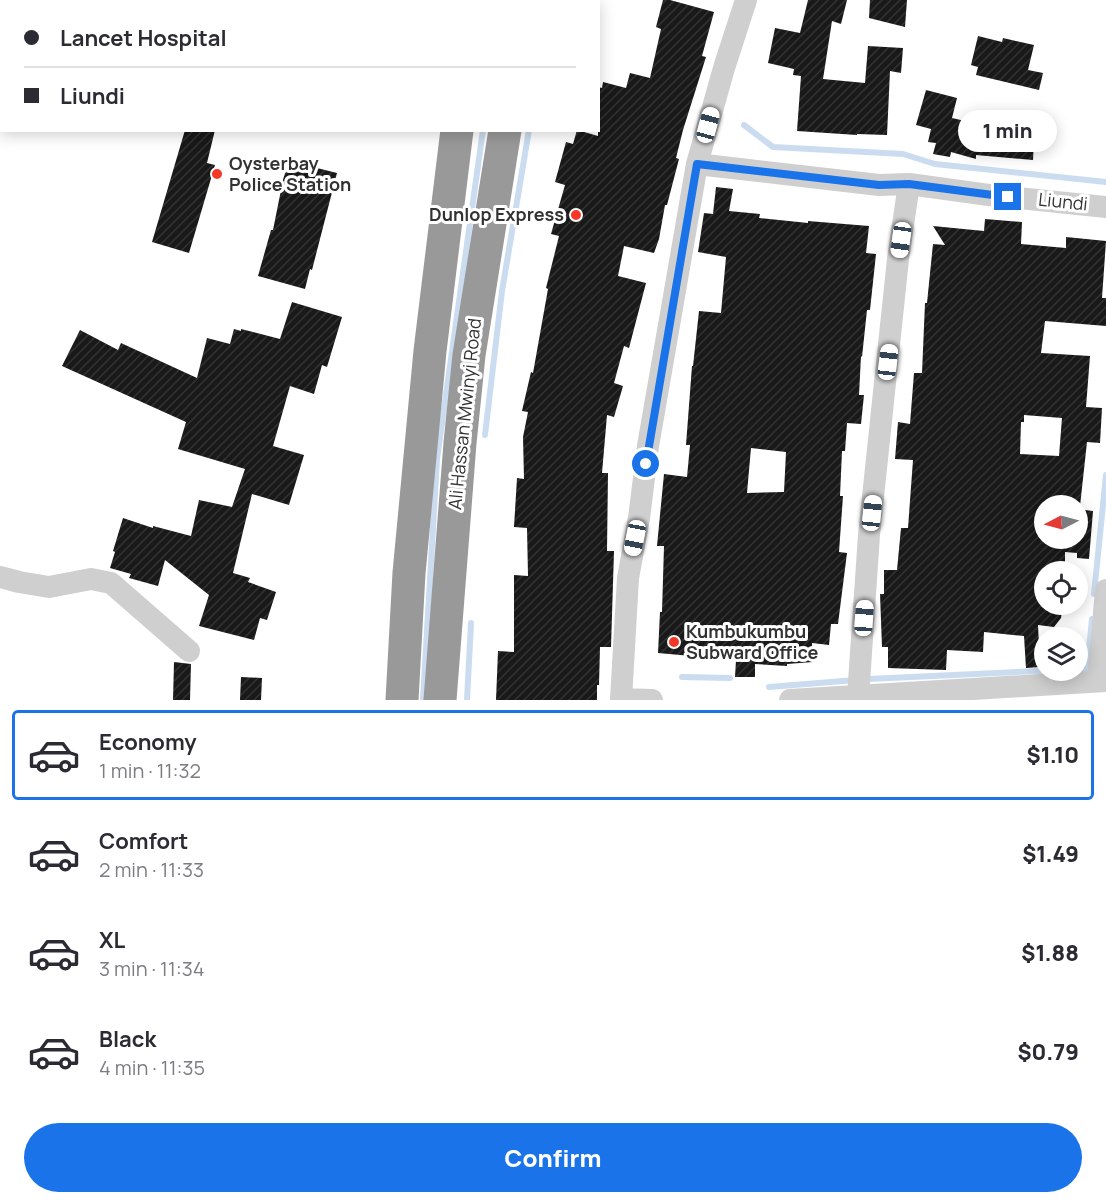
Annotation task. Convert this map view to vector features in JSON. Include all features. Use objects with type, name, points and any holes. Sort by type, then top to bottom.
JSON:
[{"type":"highway","points":[[402,700],[409,573],[430,351],[457,132]]},
{"type":"highway","name":"Ali Hassan Mwinyi Road","points":[[440,700],[469,355],[505,132]]},
{"type":"street","points":[[652,700],[621,699],[628,578],[639,518],[648,446],[697,164],[746,0]]},
{"type":"street","name":"Liundi","points":[[697,164],[879,185],[909,184],[1106,207]]},
{"type":"street","points":[[858,697],[869,535],[898,259],[909,184]]},
{"type":"street","points":[[0,577],[49,587],[91,579],[111,583],[189,651]]},
{"type":"street","points":[[790,700],[1102,681],[1106,590]]},
{"type":"building","points":[[663,0],[714,12],[702,56],[706,57],[683,130],[676,158],[679,159],[654,253],[624,246],[618,276],[646,283],[629,348],[624,346],[614,383],[623,386],[614,417],[607,415],[602,473],[608,473],[607,551],[614,551],[611,647],[600,647],[597,700],[496,700],[498,651],[514,652],[514,575],[528,576],[527,528],[514,527],[517,478],[524,479],[523,437],[528,412],[522,411],[531,372],[533,373],[548,289],[546,288],[559,236],[551,234],[565,185],[555,182],[566,142],[573,144],[576,132],[598,136],[600,132],[600,88],[602,88],[603,82],[626,88],[630,73],[650,78],[661,29],[656,27]]},
{"type":"building","points":[[808,0],[847,0],[841,24],[832,21],[823,79],[865,83],[868,46],[903,48],[901,73],[890,71],[887,135],[797,131],[801,76],[793,75],[794,69],[768,63],[775,28],[800,33]]},
{"type":"building","points":[[870,0],[907,0],[905,27],[869,18]]},
{"type":"building","points":[[978,36],[1002,42],[1003,38],[1034,45],[1028,70],[1043,73],[1039,90],[976,75],[978,67],[971,65]]},
{"type":"building","points":[[926,90],[957,98],[952,118],[1001,126],[1002,117],[1035,120],[1033,160],[976,155],[976,159],[951,152],[950,157],[933,154],[936,143],[928,142],[931,129],[916,125]]},
{"type":"building","points":[[184,132],[215,132],[207,163],[215,165],[189,253],[152,242]]},
{"type":"building","points":[[289,161],[337,173],[305,289],[258,276],[271,230],[273,230],[280,189]]},
{"type":"building","points":[[716,187],[733,189],[729,211],[760,214],[759,218],[869,226],[866,253],[876,254],[870,310],[867,310],[861,356],[859,395],[864,395],[861,424],[847,423],[845,451],[842,451],[840,496],[843,496],[839,552],[847,553],[838,624],[831,624],[829,645],[812,643],[813,662],[787,664],[787,666],[755,664],[755,677],[735,677],[736,660],[658,653],[664,546],[657,546],[664,474],[687,477],[690,445],[686,445],[699,311],[721,313],[726,257],[698,252],[704,213],[713,214]],"holes":[[[751,448],[786,452],[784,492],[747,493]]]},
{"type":"building","points":[[985,219],[1022,222],[1021,244],[1066,248],[1066,237],[1106,241],[1102,298],[1106,298],[1106,326],[1045,321],[1041,353],[1090,356],[1086,407],[1102,408],[1100,443],[1087,442],[1081,495],[1034,495],[1034,549],[1088,549],[1088,510],[1093,511],[1089,559],[1077,558],[1077,553],[1065,552],[1065,561],[1034,561],[1034,615],[1061,615],[1054,627],[1038,625],[1038,627],[1034,627],[1034,667],[1026,668],[1024,636],[984,632],[983,652],[947,650],[946,670],[888,668],[888,647],[882,647],[880,594],[884,594],[884,570],[897,570],[901,528],[908,528],[913,460],[895,459],[898,422],[910,424],[914,373],[922,373],[925,303],[927,303],[933,244],[945,245],[933,226],[984,231]],"holes":[[[1024,415],[1062,418],[1059,456],[1020,454],[1021,422],[1024,422]]]},
{"type":"building","points":[[292,302],[342,317],[327,367],[322,365],[314,394],[290,386],[273,446],[304,455],[289,505],[252,494],[233,573],[250,578],[248,582],[276,592],[267,620],[260,618],[254,640],[199,626],[209,595],[165,560],[158,586],[129,578],[131,574],[110,568],[123,518],[153,528],[153,526],[191,536],[199,500],[232,507],[245,469],[178,449],[186,422],[62,366],[80,330],[118,350],[121,343],[197,378],[207,338],[230,344],[234,329],[241,331],[241,329],[280,339]]},
{"type":"building","points":[[174,662],[191,664],[190,700],[173,700]]},
{"type":"building","points":[[241,677],[262,678],[261,700],[240,700]]},
{"type":"waterway","points":[[744,125],[773,147],[903,154],[935,164],[1106,182]]},
{"type":"waterway","points":[[423,700],[437,459],[483,132]]},
{"type":"waterway","points":[[485,435],[502,291],[529,132]]},
{"type":"waterway","points":[[1094,594],[1106,475]]},
{"type":"waterway","points":[[1088,659],[1092,619]]},
{"type":"waterway","points":[[467,700],[471,623]]},
{"type":"waterway","points":[[769,687],[868,679],[1034,671]]},
{"type":"waterway","points":[[682,677],[730,678]]},
{"type":"place","name":"Oysterbay Police Station","points":[[217,174]]},
{"type":"place","name":"Dunlop Express","points":[[576,215]]},
{"type":"place","name":"Kumbukumbu Subward Office","points":[[674,642]]},
{"type":"route","points":[[646,464],[697,164],[879,185],[909,184],[1008,197]]}]
